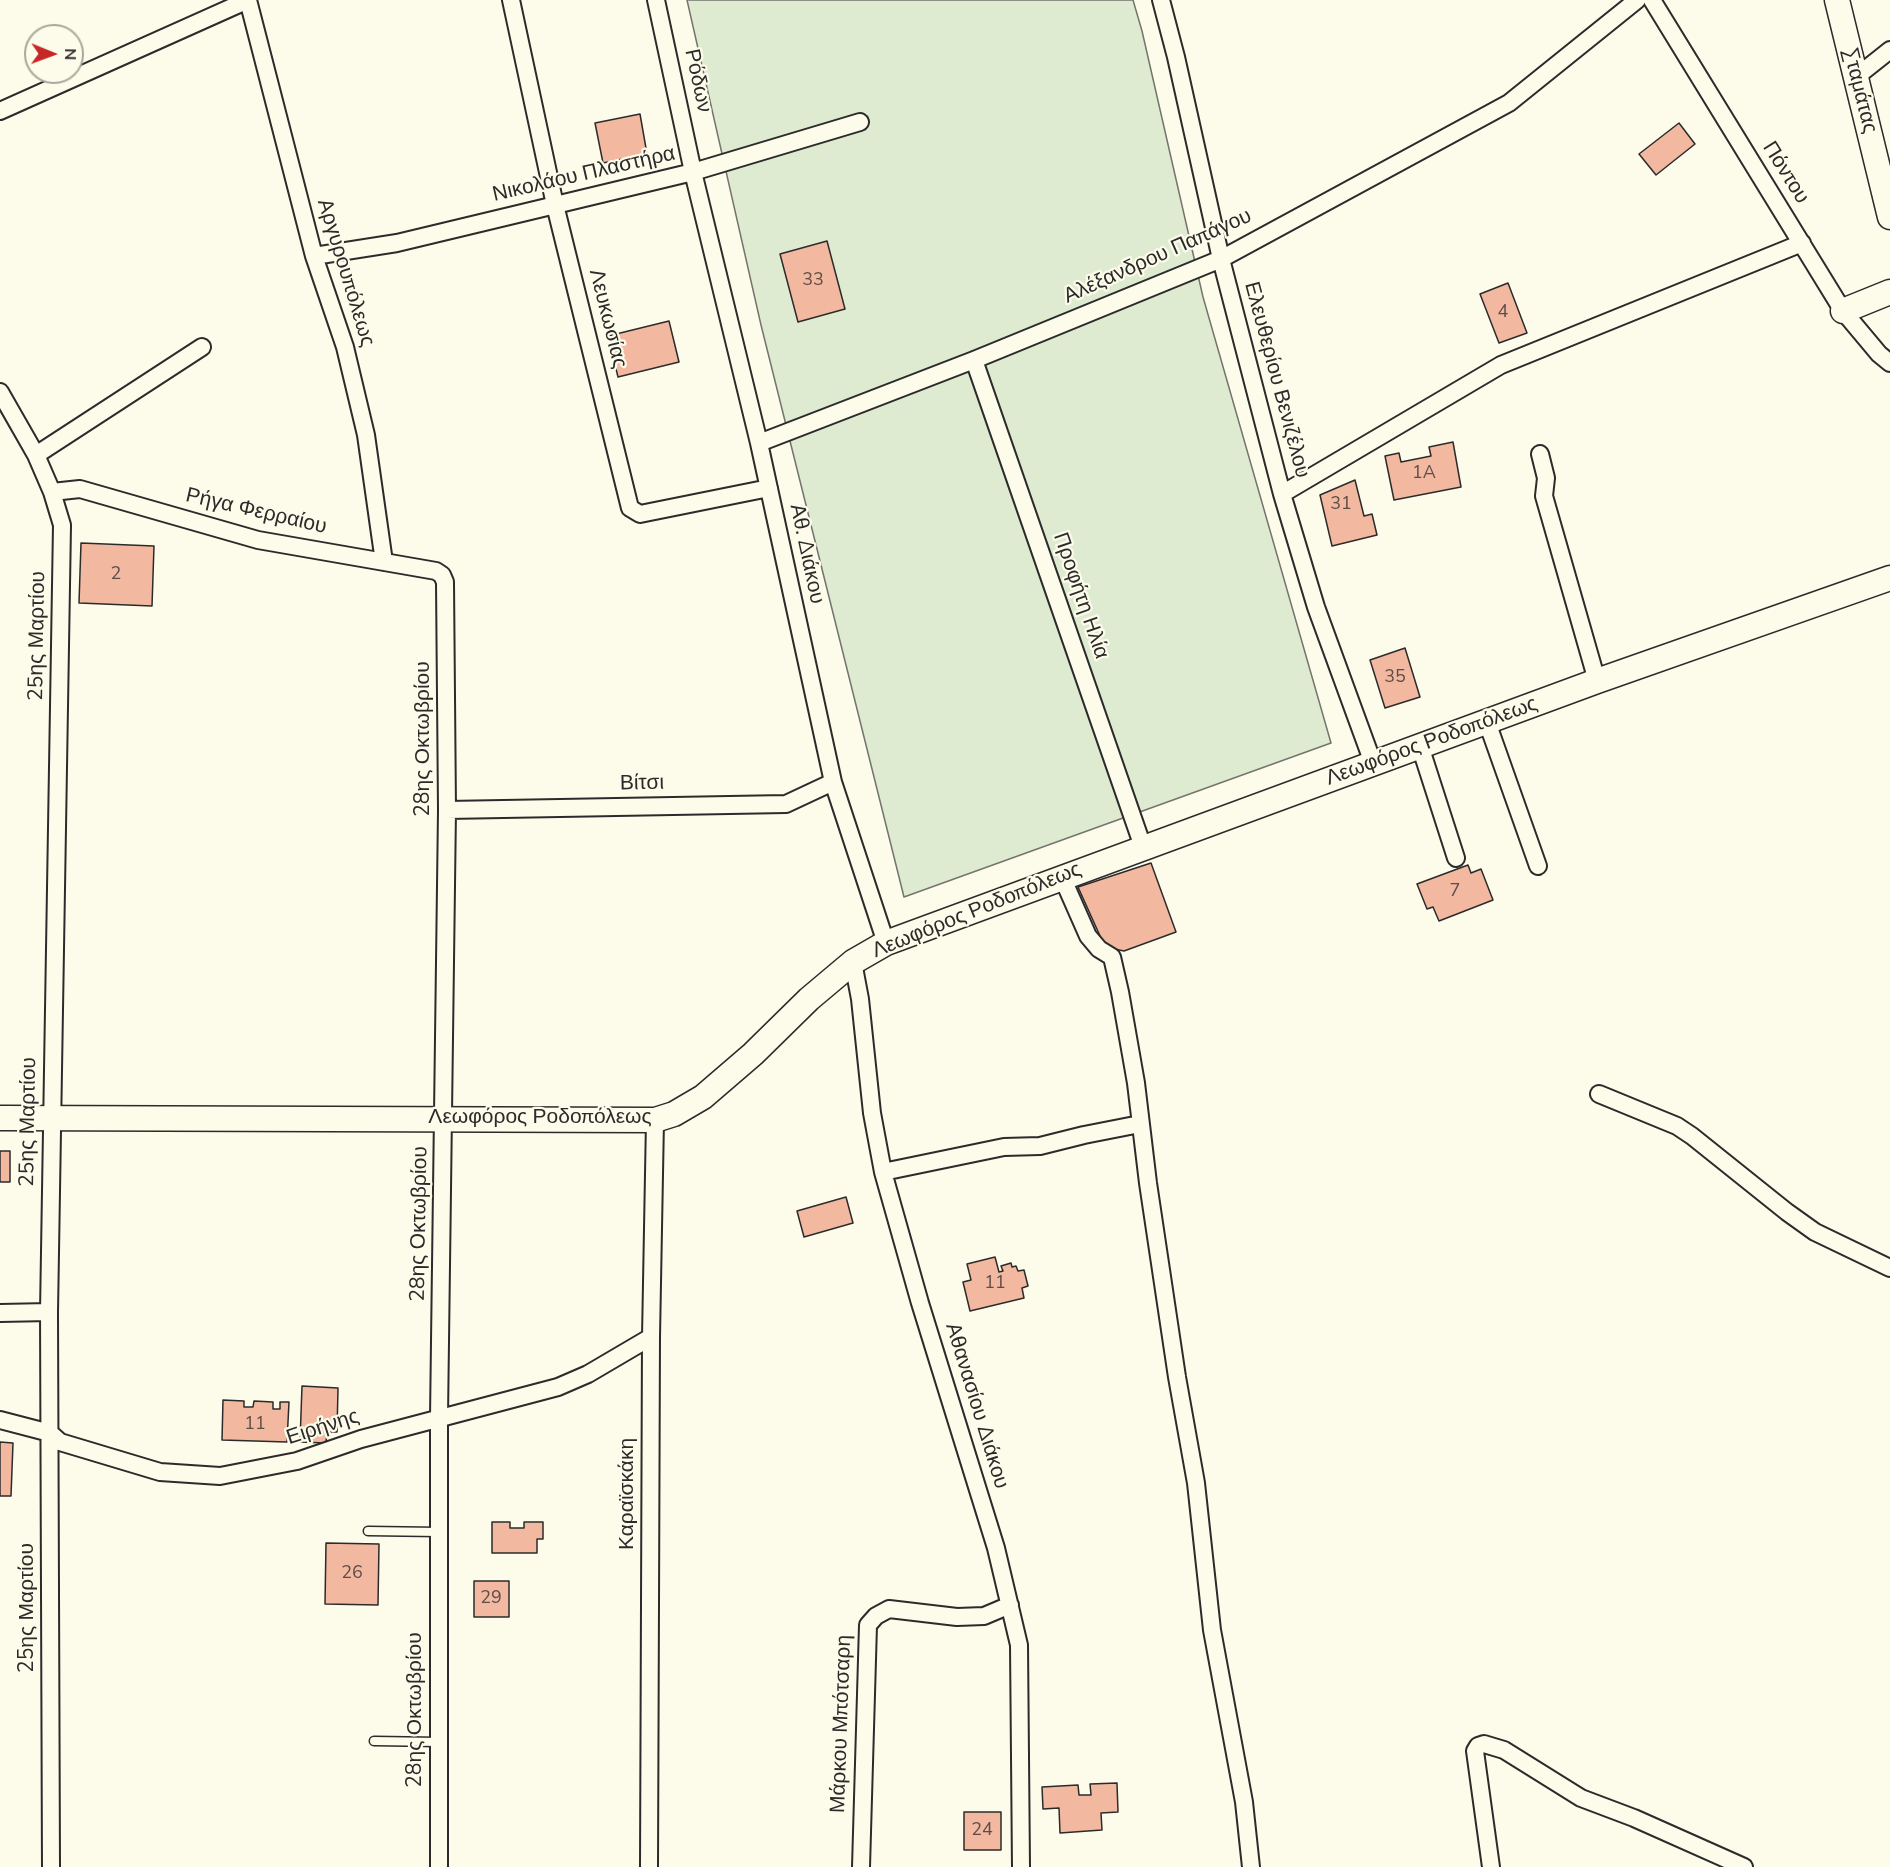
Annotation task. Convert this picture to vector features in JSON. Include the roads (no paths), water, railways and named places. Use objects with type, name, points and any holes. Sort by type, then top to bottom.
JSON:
[{"type":"street","points":[[0,111],[248,0]]},
{"type":"street","name":"Αργυρουπόλεως","points":[[248,0],[314,256],[345,347],[366,435],[384,562]]},
{"type":"street","name":"Λευκωσίας","points":[[511,0],[555,205],[630,508],[640,514],[769,488]]},
{"type":"street","name":"Ρόδων","points":[[656,0],[693,172]]},
{"type":"street","name":"Ελευθερίου Βενιζέλου","points":[[1161,0],[1221,259],[1282,494],[1316,607],[1373,763]]},
{"type":"street","name":"Αλέξανδρου Παπάγου","points":[[759,443],[974,360],[1221,259],[1509,103],[1637,0]]},
{"type":"street","name":"Πόντου","points":[[1652,0],[1843,311],[1879,354],[1890,363]]},
{"type":"street","name":"Σταμάτας","points":[[1837,0],[1890,217]]},
{"type":"street","points":[[1856,76],[1890,50]]},
{"type":"street","name":"Νικολάου Πλαστήρα","points":[[314,256],[397,243],[693,172],[860,122]]},
{"type":"street","name":"Αθ. Διάκου","points":[[693,172],[759,443],[833,782],[886,943]]},
{"type":"street","points":[[1282,494],[1501,365],[1802,243]]},
{"type":"street","points":[[1843,311],[1890,292]]},
{"type":"street","points":[[36,455],[202,347]]},
{"type":"street","name":"Προφήτη Ηλία","points":[[974,360],[1143,847]]},
{"type":"street","name":"25ης Μαρτίου","points":[[0,392],[36,455],[52,492],[62,525],[48,1312],[51,1867]]},
{"type":"street","points":[[1540,454],[1546,478],[1544,496],[1598,681]]},
{"type":"street","name":"Ρήγα Φερραίου","points":[[52,492],[80,489],[258,540],[436,571],[442,575],[445,582]]},
{"type":"street","name":"Λεωφόρος Ροδοπόλεως","points":[[0,1118],[655,1120],[674,1114],[703,1096],[753,1054],[809,999],[854,962],[886,943],[1598,681],[1890,578]]},
{"type":"street","name":"28ης Οκτωβρίου","points":[[439,1867],[439,1417],[447,810],[445,582]]},
{"type":"street","points":[[1487,722],[1538,866]]},
{"type":"street","points":[[1420,746],[1456,858]]},
{"type":"street","name":"Βίτσι","points":[[447,810],[786,804],[833,782]]},
{"type":"street","points":[[1062,877],[1088,936],[1099,949],[1112,957],[1128,1036],[1176,1377],[1196,1484],[1212,1630],[1244,1802],[1251,1867]]},
{"type":"street","name":"Αθανασίου Διάκου","points":[[854,962],[872,1113],[883,1172],[920,1303],[996,1548],[1019,1645],[1021,1867]]},
{"type":"street","points":[[1599,1094],[1677,1126],[1815,1232],[1890,1268]]},
{"type":"street","name":"Καραϊσκάκη","points":[[649,1867],[651,1337],[655,1120]]},
{"type":"street","points":[[883,1172],[1004,1147],[1040,1146],[1140,1124]]},
{"type":"street","points":[[0,1313],[48,1312]]},
{"type":"street","name":"Ειρήνης","points":[[0,1420],[50,1433],[60,1442],[160,1472],[220,1476],[297,1461],[361,1439],[558,1387],[588,1374],[651,1337]]},
{"type":"street","name":"Μάρκου Μπότσαρη","points":[[861,1867],[868,1625],[876,1616],[889,1609],[957,1617],[984,1616],[1010,1605]]},
{"type":"street","points":[[1491,1867],[1474,1752],[1478,1746],[1484,1744],[1504,1750],[1581,1798],[1744,1867]]},
{"type":"lane","points":[[368,1530],[439,1532]]},
{"type":"lane","points":[[374,1741],[438,1742]]}]
